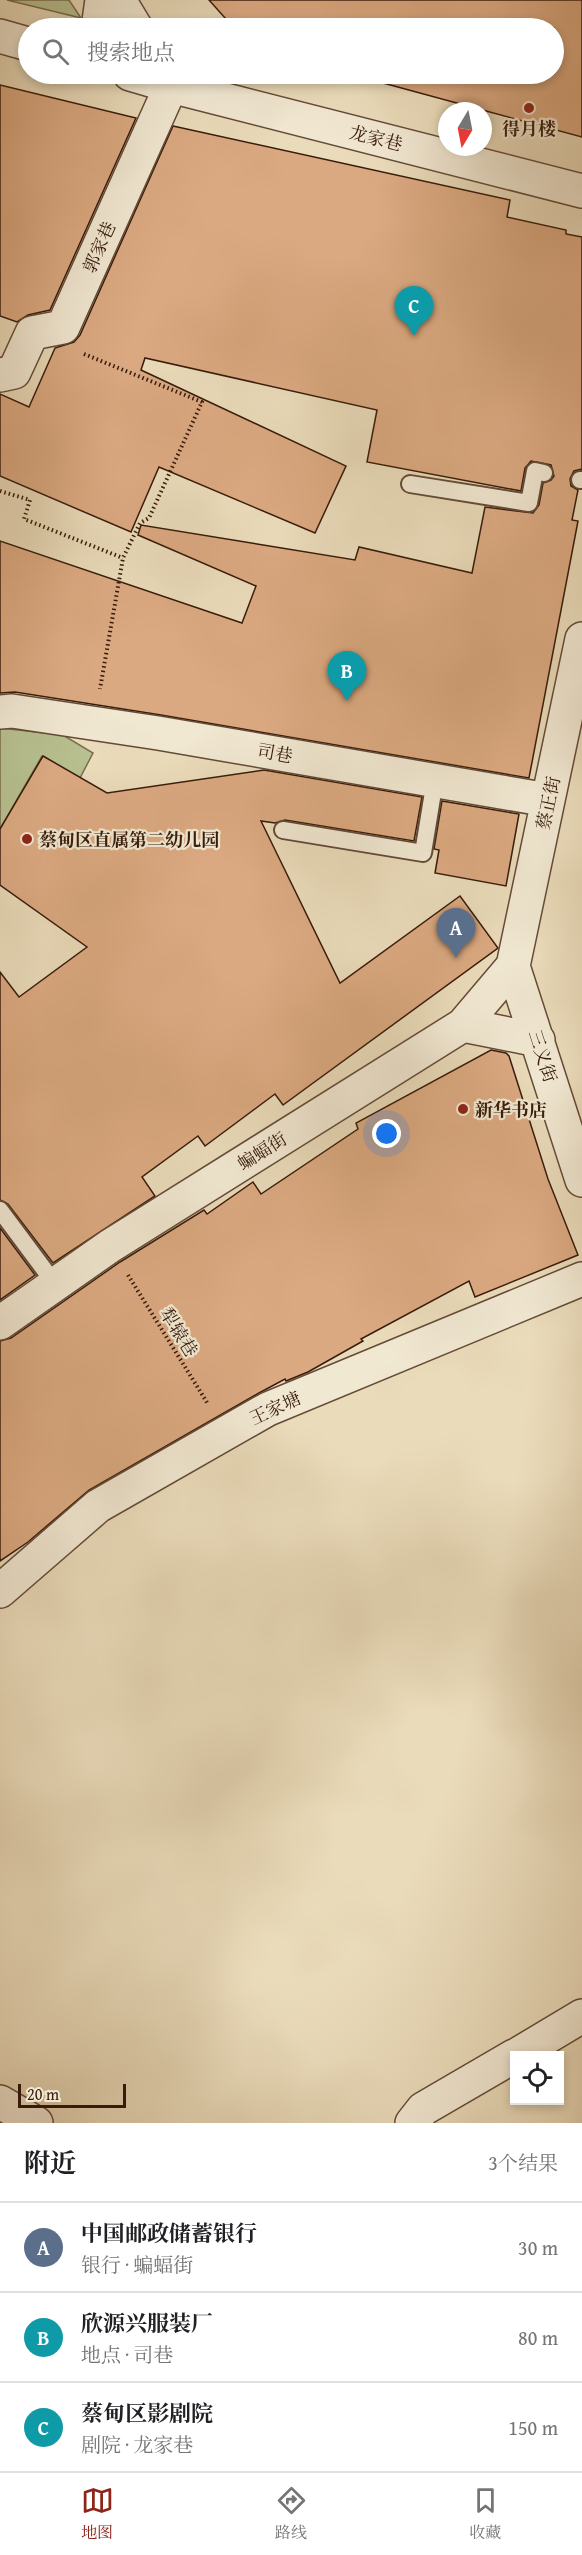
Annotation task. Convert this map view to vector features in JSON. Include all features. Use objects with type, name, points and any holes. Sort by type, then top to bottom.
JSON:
[{"type":"street","points":[[99,18],[102,0]]},
{"type":"street","points":[[119,0],[130,18]]},
{"type":"street","points":[[0,36],[18,41]]},
{"type":"street","name":"郭家巷","points":[[63,327],[165,84]]},
{"type":"street","name":"龙家巷","points":[[182,84],[582,191]]},
{"type":"street","points":[[0,375],[14,372],[32,333],[63,327]]},
{"type":"street","name":"蔡正街","points":[[513,966],[582,639]]},
{"type":"street","name":"司巷","points":[[0,712],[12,711],[94,723],[548,800]]},
{"type":"street","name":"蝙蝠街","points":[[0,1323],[110,1246],[463,1025],[513,966]]},
{"type":"street","name":"三义街","points":[[513,966],[582,1180]]},
{"type":"street","points":[[463,1025],[538,1040]]},
{"type":"street","name":"王家塘","points":[[0,1591],[98,1506],[268,1409],[582,1279]]},
{"type":"street","points":[[523,2051],[582,2016]]},
{"type":"street","points":[[412,2123],[423,2109],[510,2059]]},
{"type":"street","points":[[0,2102],[36,2123]]},
{"type":"lane","points":[[410,484],[529,503],[535,471],[544,473]]},
{"type":"lane","points":[[283,830],[423,853],[435,780]]},
{"type":"lane","points":[[0,1210],[55,1284]]},
{"type":"path","points":[[63,327],[56,343],[202,402],[149,518],[140,523],[123,558],[94,723]]},
{"type":"path","points":[[0,491],[30,500],[24,519],[123,558]]},
{"type":"path","name":"犁辕巷","points":[[110,1246],[226,1432]]},
{"type":"green space","points":[[7,0],[69,0],[81,18]]},
{"type":"green space","points":[[0,728],[63,735],[93,753],[80,778],[42,756],[0,829]]},
{"type":"building","points":[[209,0],[582,0],[582,137],[492,113],[492,102],[453,102],[387,84],[564,84],[564,18],[225,18]]},
{"type":"building","points":[[0,85],[136,118],[50,310],[28,315],[17,322],[0,316]]},
{"type":"building","points":[[173,126],[510,200],[507,217],[566,230],[566,234],[582,237],[582,469],[574,471],[570,479],[571,486],[578,490],[572,520],[578,521],[529,778],[161,715],[15,692],[0,693],[0,541],[242,623],[256,586],[138,535],[141,525],[355,560],[359,547],[472,573],[485,507],[533,513],[539,505],[543,483],[554,476],[551,465],[531,461],[525,468],[521,491],[367,462],[377,410],[145,358],[141,370],[346,466],[315,533],[159,467],[131,532],[0,476],[0,394],[29,407],[55,348],[74,342],[80,335]]},
{"type":"building","points":[[43,756],[107,793],[264,770],[422,797],[414,841],[285,820],[275,823],[261,821],[340,983],[460,896],[498,948],[283,1105],[275,1094],[205,1146],[198,1136],[142,1177],[155,1196],[53,1263],[8,1204],[0,1200],[0,972],[19,997],[87,947],[0,885],[0,829]]},
{"type":"building","points":[[442,801],[519,814],[506,886],[435,873],[439,850],[434,849]]},
{"type":"building","points":[[491,1050],[506,1053],[509,1056],[548,1179],[578,1255],[475,1297],[469,1281],[361,1339],[363,1341],[308,1372],[286,1381],[285,1379],[259,1393],[89,1490],[28,1542],[0,1561],[0,1341],[11,1338],[120,1262],[204,1210],[207,1214],[253,1182],[261,1194],[358,1129],[356,1123]]},
{"type":"building","points":[[0,1228],[35,1275],[0,1300]]},
{"type":"place","name":"得月楼","points":[[529,108]]},
{"type":"place","name":"蔡甸区影剧院","points":[[414,336]]},
{"type":"place","name":"欣源兴服装厂","points":[[347,701]]},
{"type":"place","name":"蔡甸区直属第二幼儿园","points":[[27,839]]},
{"type":"place","name":"中国邮政储蓄银行","points":[[456,958]]},
{"type":"place","name":"新华书店","points":[[463,1109]]}]
